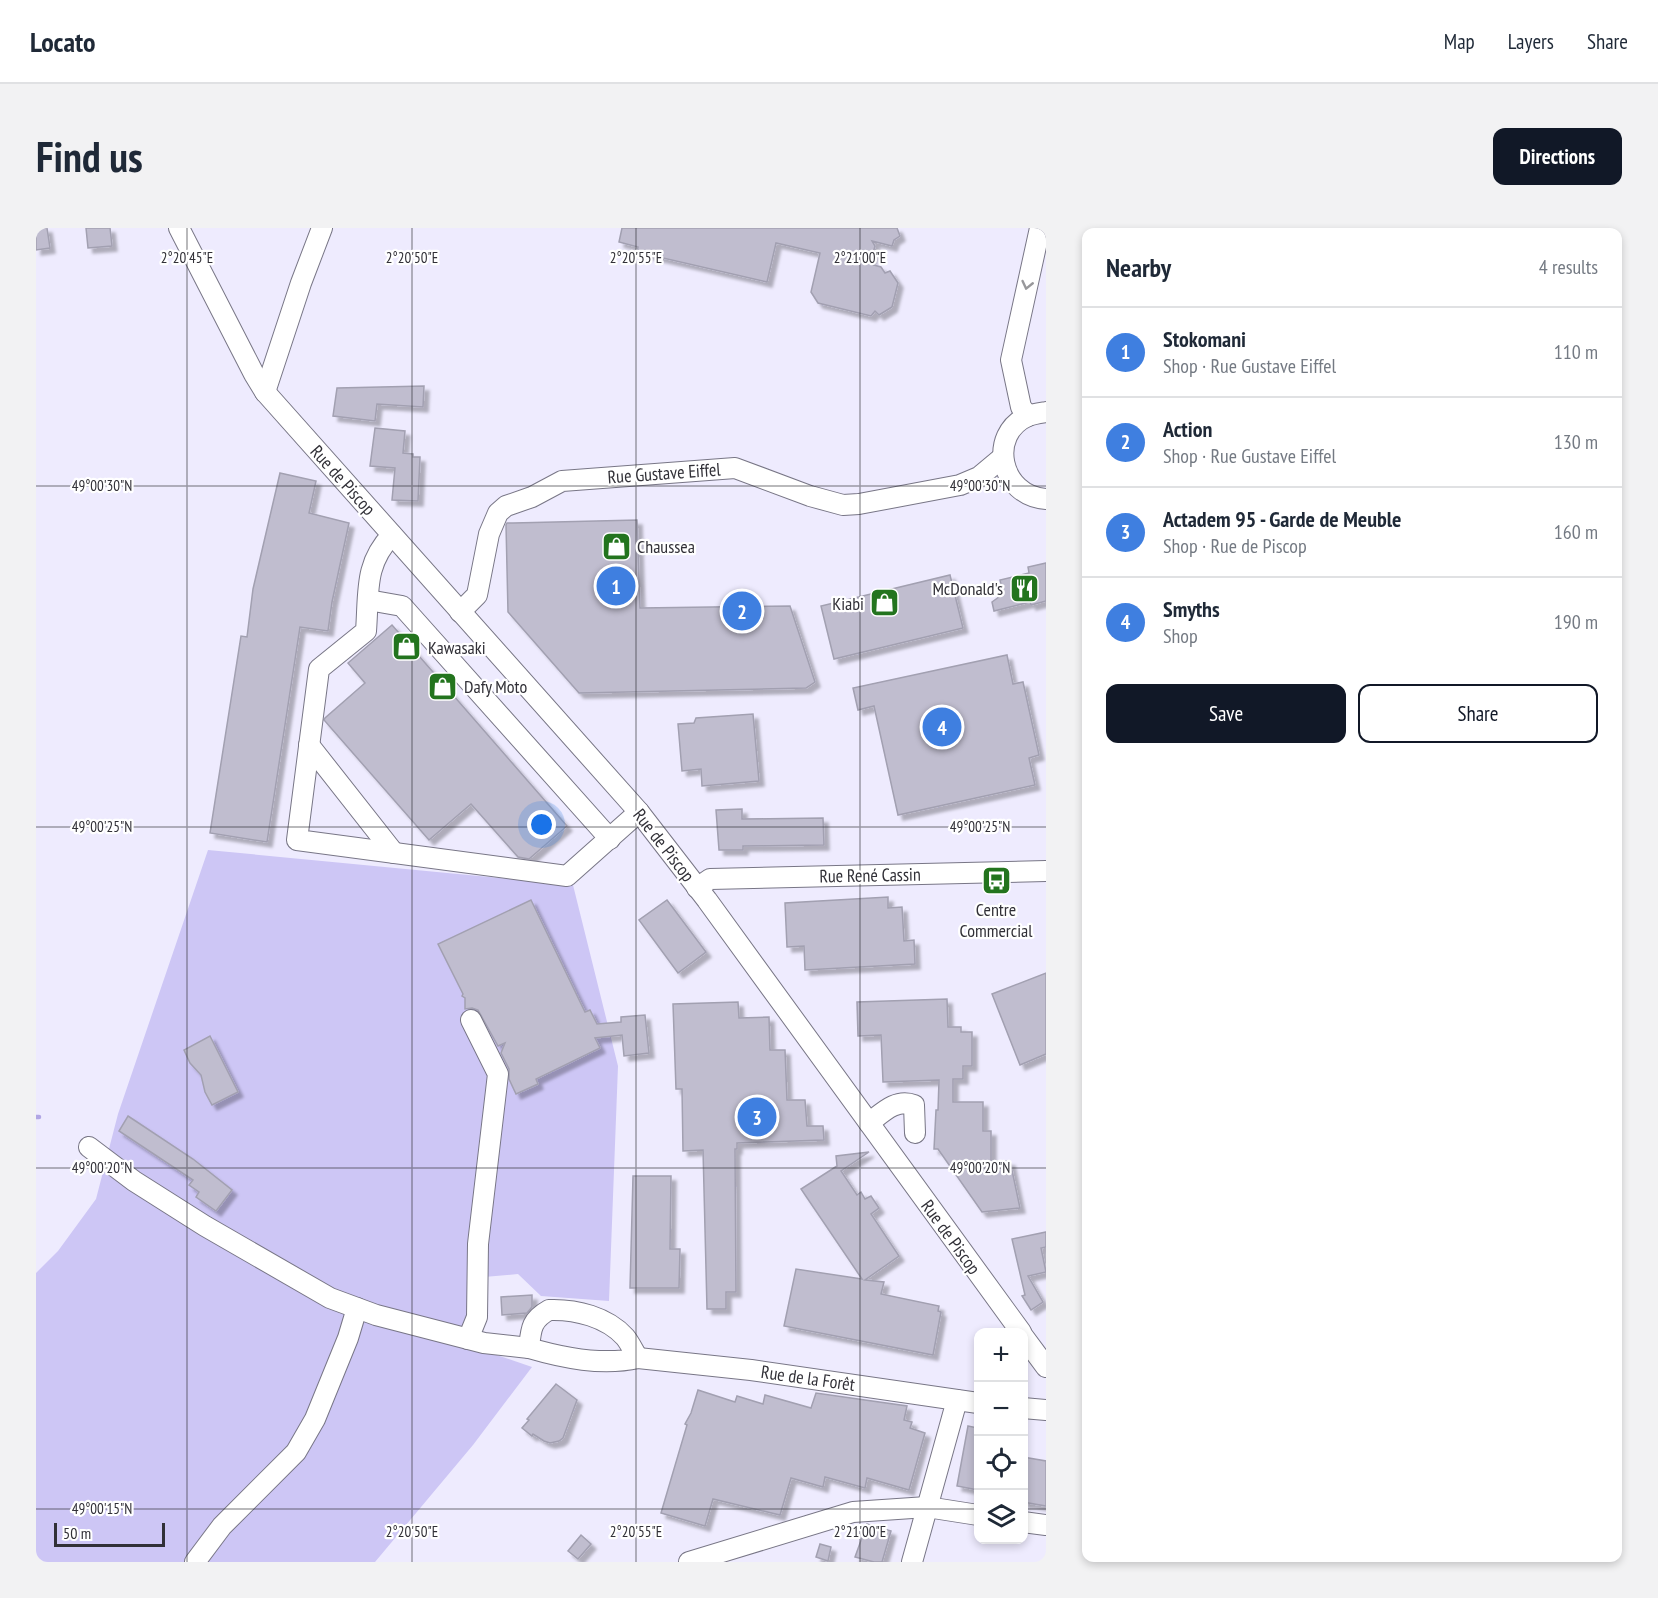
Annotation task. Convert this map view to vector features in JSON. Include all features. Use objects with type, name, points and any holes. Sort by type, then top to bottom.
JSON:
[{"type":"street","name":"Rue de Piscop","points":[[179,228],[265,392],[639,812],[698,888],[1018,1328]]},
{"type":"street","points":[[265,392],[322,228]]},
{"type":"street","points":[[294,308],[307,287],[330,228]]},
{"type":"street","points":[[1037,414],[1021,407],[1011,360],[1040,228]]},
{"type":"street","points":[[1037,414],[1016,424],[1005,442],[1003,457],[1008,476],[1022,492],[1036,498],[1046,499]]},
{"type":"street","name":"Rue Gustave Eiffel","points":[[460,612],[477,595],[489,534],[498,513],[506,506],[532,497],[562,481],[735,468],[810,496],[843,505],[960,485],[979,477],[1003,457]]},
{"type":"street","points":[[392,535],[380,547],[371,567],[366,631],[319,669],[297,840],[567,876],[639,812]]},
{"type":"street","points":[[368,600],[402,606],[610,839]]},
{"type":"street","points":[[309,745],[394,853]]},
{"type":"street","name":"Rue René Cassin","points":[[698,888],[710,879],[1046,871]]},
{"type":"street","points":[[471,1020],[498,1074],[478,1244],[476,1341]]},
{"type":"street","points":[[868,1123],[888,1108],[909,1103],[914,1105],[915,1133]]},
{"type":"street","name":"Rue de la Forêt","points":[[88,1147],[134,1181],[205,1226],[330,1298],[376,1315],[476,1341],[529,1348],[551,1355],[616,1363],[638,1358],[751,1370],[974,1402]]},
{"type":"street","points":[[195,1562],[222,1526],[296,1452],[315,1419],[348,1338],[357,1308]]},
{"type":"street","points":[[529,1348],[530,1333],[538,1317],[549,1310],[562,1310],[595,1317],[612,1327],[625,1338],[638,1358]]},
{"type":"street","name":"Rue de Piscop","points":[[1028,1342],[1046,1367]]},
{"type":"street","points":[[912,1562],[957,1400]]},
{"type":"street","points":[[1028,1408],[1046,1410]]},
{"type":"street","points":[[689,1562],[853,1512],[927,1507],[974,1514]]},
{"type":"street","points":[[1028,1523],[1046,1525]]},
{"type":"shaded area","points":[[208,850],[573,885],[618,1066],[609,1301],[541,1296],[518,1274],[484,1277],[479,1349],[532,1367],[473,1445],[375,1562],[36,1562],[36,1273],[58,1251],[96,1199],[118,1114]]},
{"type":"building","points":[[36,228],[47,228],[50,248],[36,250]]},
{"type":"building","points":[[86,228],[110,228],[112,246],[88,248]]},
{"type":"building","points":[[622,228],[897,228],[900,236],[894,240],[892,246],[872,241],[875,246],[870,264],[881,267],[885,273],[890,271],[898,283],[892,307],[879,315],[875,311],[871,316],[818,303],[811,292],[820,253],[776,243],[767,282],[637,252],[638,247],[619,242]]},
{"type":"building","points":[[424,386],[423,407],[377,404],[375,421],[333,416],[337,388]]},
{"type":"building","points":[[375,428],[405,431],[403,453],[420,457],[418,501],[392,500],[395,468],[370,466]]},
{"type":"building","points":[[280,473],[316,481],[309,513],[349,523],[328,631],[300,627],[267,842],[210,833],[241,636],[247,637],[253,589]]},
{"type":"building","points":[[637,520],[640,608],[790,606],[815,682],[806,688],[579,693],[508,612],[506,525],[507,523]]},
{"type":"building","name":"McDonald's","points":[[1046,563],[1046,601],[1031,605],[1030,602],[994,611],[992,602],[1003,594],[1000,580],[1029,573],[1028,567]]},
{"type":"building","points":[[950,575],[963,628],[834,659],[821,606]]},
{"type":"building","points":[[392,625],[567,826],[529,859],[518,857],[471,804],[429,840],[324,720],[365,683],[348,663]]},
{"type":"building","points":[[1007,655],[1013,684],[1023,682],[1039,755],[1029,758],[1035,785],[898,815],[874,706],[858,710],[853,688]]},
{"type":"building","points":[[753,714],[759,781],[702,786],[701,769],[682,771],[678,724],[694,723],[696,718]]},
{"type":"building","points":[[742,809],[742,819],[823,818],[824,845],[743,846],[743,850],[719,850],[716,810]]},
{"type":"building","points":[[888,897],[888,908],[902,907],[904,941],[914,940],[915,964],[805,970],[804,946],[787,947],[785,903]]},
{"type":"building","points":[[531,900],[585,1012],[590,1010],[597,1024],[621,1022],[621,1017],[645,1015],[649,1053],[624,1056],[622,1035],[595,1038],[600,1048],[536,1079],[538,1084],[516,1094],[509,1079],[509,1069],[501,1053],[505,1043],[498,1046],[478,1010],[465,1009],[465,998],[438,944]]},
{"type":"building","points":[[667,900],[706,952],[678,973],[639,920]]},
{"type":"building","points":[[1046,973],[1046,1054],[1020,1065],[992,994]]},
{"type":"building","points":[[947,999],[948,1027],[961,1027],[961,1032],[972,1032],[972,1066],[963,1066],[963,1079],[953,1079],[953,1102],[983,1102],[983,1131],[991,1131],[991,1161],[1010,1161],[1020,1208],[982,1212],[938,1149],[934,1149],[939,1080],[883,1082],[881,1035],[858,1036],[857,1002]]},
{"type":"building","points":[[738,1002],[739,1018],[769,1017],[770,1050],[785,1050],[787,1100],[805,1100],[807,1126],[823,1126],[824,1140],[737,1143],[737,1149],[735,1149],[736,1292],[726,1292],[726,1309],[707,1309],[703,1150],[683,1151],[682,1089],[676,1089],[673,1004]]},
{"type":"building","points":[[210,1036],[238,1092],[212,1105],[205,1092],[201,1075],[190,1063],[184,1050]]},
{"type":"building","points":[[128,1116],[193,1159],[232,1190],[216,1211],[196,1197],[199,1192],[189,1185],[193,1180],[119,1131]]},
{"type":"building","points":[[869,1152],[841,1171],[857,1195],[861,1192],[865,1199],[871,1196],[879,1208],[871,1214],[899,1256],[865,1280],[884,1282],[881,1294],[939,1306],[938,1311],[941,1312],[933,1355],[784,1326],[796,1269],[862,1279],[801,1189],[837,1166],[836,1156]]},
{"type":"building","points":[[633,1176],[671,1176],[670,1249],[680,1249],[679,1288],[630,1288]]},
{"type":"building","points":[[1046,1232],[1046,1247],[1041,1248],[1046,1272],[1028,1276],[1043,1302],[1031,1310],[1022,1296],[1025,1295],[1012,1239]]},
{"type":"building","points":[[532,1295],[532,1307],[527,1313],[502,1315],[501,1297]]},
{"type":"building","points":[[556,1384],[577,1400],[563,1438],[550,1443],[533,1434],[532,1436],[522,1428]]},
{"type":"building","points":[[698,1390],[735,1402],[737,1396],[763,1404],[765,1395],[811,1408],[816,1393],[907,1406],[904,1420],[912,1422],[910,1428],[925,1433],[909,1490],[867,1478],[865,1488],[825,1477],[823,1487],[791,1478],[780,1515],[713,1499],[705,1526],[661,1513],[687,1425],[685,1424]]},
{"type":"building","points":[[968,1426],[974,1427],[974,1489],[957,1486]]},
{"type":"building","points":[[1028,1458],[1046,1461],[1046,1506],[1028,1503]]},
{"type":"building","points":[[867,1524],[891,1531],[882,1562],[855,1557]]},
{"type":"building","points":[[581,1535],[591,1544],[578,1559],[568,1551]]},
{"type":"building","points":[[820,1544],[831,1547],[828,1561],[816,1557]]},
{"type":"place","name":"Chaussea","points":[[616,546]]},
{"type":"place","name":"Stokomani","points":[[616,586]]},
{"type":"place","name":"McDonald's","points":[[1024,588]]},
{"type":"place","name":"Kiabi","points":[[885,603]]},
{"type":"place","name":"Action","points":[[742,611]]},
{"type":"place","name":"Kawasaki","points":[[407,647]]},
{"type":"place","name":"Dafy Moto","points":[[443,686]]},
{"type":"place","name":"Smyths","points":[[942,727]]},
{"type":"place","name":"Centre Commercial","points":[[996,880]]},
{"type":"place","name":"Actadem 95 - Garde de Meuble","points":[[757,1117]]}]
